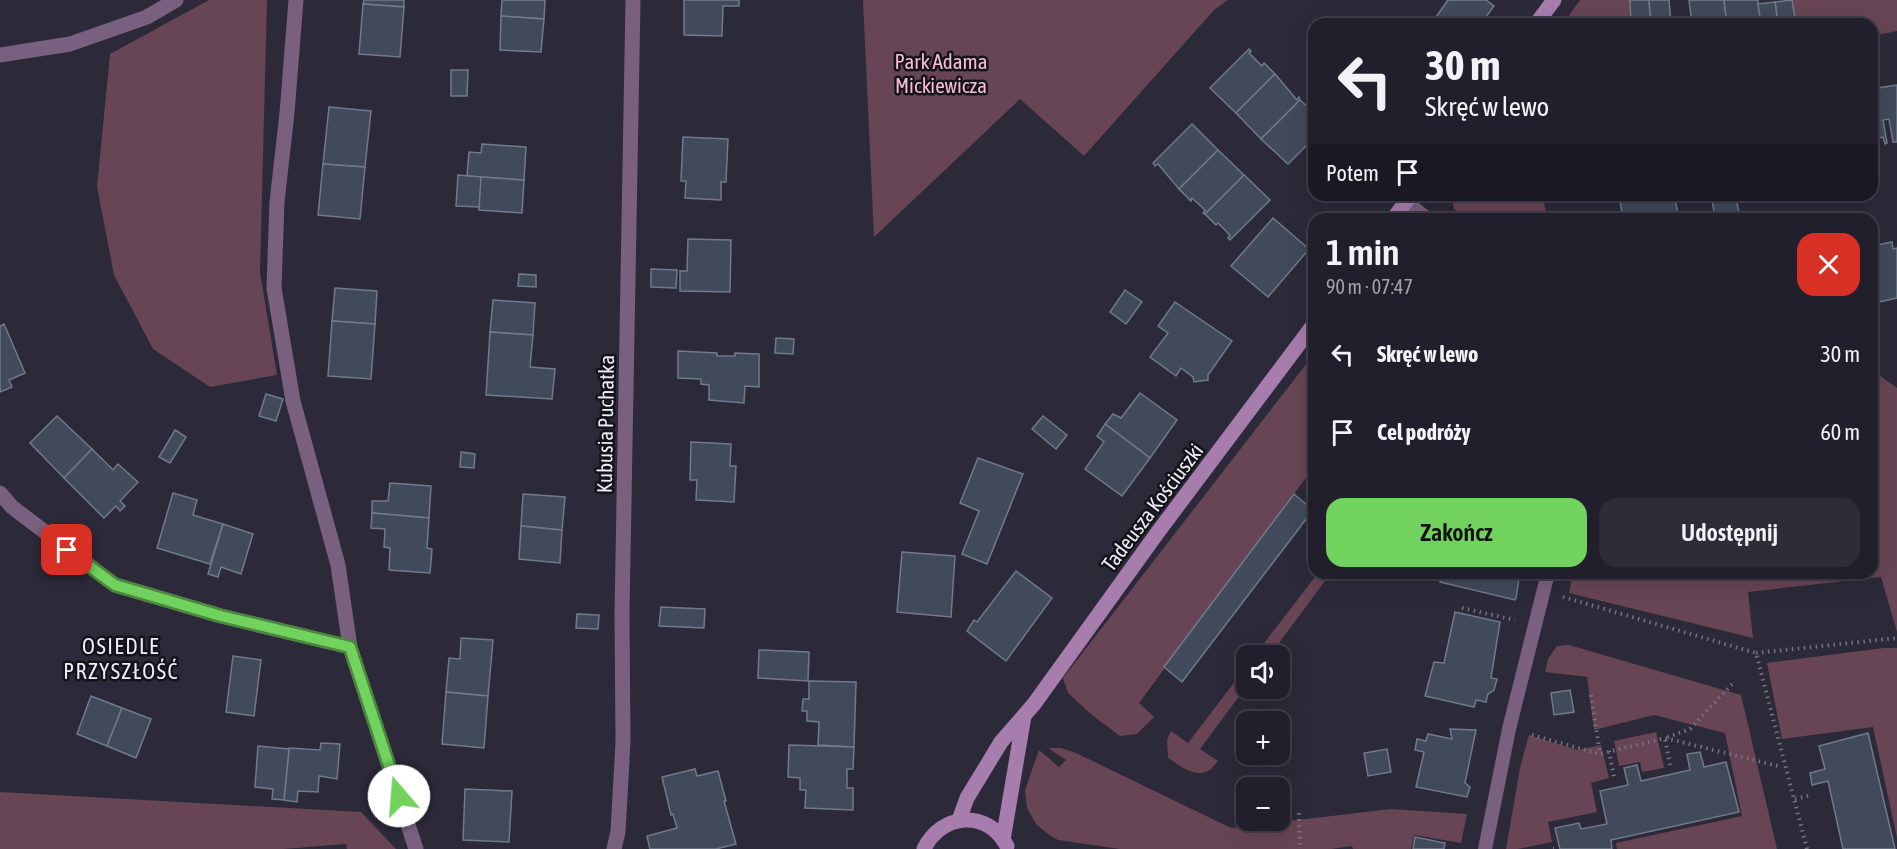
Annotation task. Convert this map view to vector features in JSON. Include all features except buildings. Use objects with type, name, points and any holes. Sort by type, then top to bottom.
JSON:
[{"type":"street","points":[[0,55],[70,44],[147,17],[176,0]]},
{"type":"street","points":[[296,0],[277,202],[274,288],[293,401],[338,566],[350,647],[416,849]]},
{"type":"street","name":"Kubusia Puchatka","points":[[614,849],[618,832],[623,742],[622,612],[633,0]]},
{"type":"street","points":[[1540,18],[1554,0]]},
{"type":"street","points":[[1398,213],[1407,201]]},
{"type":"street","name":"Tadeusza Kościuszki","points":[[959,820],[967,798],[1001,742],[1024,716],[1308,332]]},
{"type":"street","points":[[0,493],[12,507],[115,585],[221,616],[350,647]]},
{"type":"street","name":"Tadeusza Kościuszki","points":[[1006,844],[1024,716]]},
{"type":"street","points":[[924,849],[932,836],[944,825],[959,820],[972,820],[984,824],[995,830],[1006,844]]},
{"type":"lane","points":[[1412,201],[1423,213]]},
{"type":"lane","points":[[1485,849],[1509,729],[1547,579]]},
{"type":"path","points":[[1563,596],[1756,653],[1897,638]]},
{"type":"path","points":[[1462,608],[1536,624]]},
{"type":"path","points":[[1756,653],[1807,849]]},
{"type":"path","points":[[1530,735],[1600,754],[1665,738],[1690,729],[1734,682]]},
{"type":"path","points":[[1591,695],[1600,754]]},
{"type":"path","points":[[1665,738],[1670,765]]},
{"type":"path","points":[[1665,738],[1778,766]]},
{"type":"path","points":[[1609,751],[1614,777]]},
{"type":"path","points":[[1795,800],[1812,795]]},
{"type":"path","points":[[1299,813],[1300,849]]},
{"type":"green space","points":[[209,0],[267,0],[260,272],[277,375],[210,387],[153,349],[114,275],[97,187],[110,54]]},
{"type":"green space","name":"Park Adama Mickiewicza","points":[[863,0],[1228,0],[1214,10],[1084,156],[1020,99],[874,237]]},
{"type":"green space","points":[[1580,0],[1630,0],[1631,18],[1567,18]]},
{"type":"green space","points":[[1792,0],[1897,0],[1897,31],[1878,35],[1878,18],[1795,18]]},
{"type":"green space","points":[[1452,201],[1544,201],[1546,213],[1460,213],[1454,209]]},
{"type":"green space","points":[[1308,362],[1308,475],[1139,703],[1154,717],[1137,734],[1120,736],[1068,693],[1063,678]]},
{"type":"green space","points":[[1878,374],[1897,388],[1897,632],[1881,577],[1878,577]]},
{"type":"green space","points":[[1313,579],[1327,579],[1277,645],[1263,645]]},
{"type":"green space","points":[[1572,579],[1863,579],[1748,592],[1753,638],[1569,593]]},
{"type":"green space","points":[[1569,645],[1741,695],[1777,849],[1617,849],[1616,843],[1742,816],[1725,733],[1654,715],[1594,730],[1587,677],[1545,672],[1548,659],[1557,646]]},
{"type":"green space","points":[[1897,648],[1897,838],[1873,727],[1782,739],[1767,663]]},
{"type":"green space","points":[[1236,680],[1237,699],[1200,749],[1218,761],[1208,771],[1197,773],[1187,770],[1168,758],[1167,740],[1171,731],[1188,743]]},
{"type":"green space","points":[[1656,732],[1664,768],[1642,772],[1640,762],[1619,766],[1614,741]]},
{"type":"green space","points":[[1529,735],[1577,750],[1601,745],[1609,778],[1591,783],[1597,812],[1548,822],[1552,842],[1518,849],[1506,849],[1520,768]]},
{"type":"green space","points":[[1048,748],[1061,748],[1076,753],[1231,828],[1236,827],[1236,831],[1290,831],[1290,821],[1391,809],[1467,814],[1461,843],[1414,835],[1411,849],[1353,849],[1352,846],[1331,849],[1120,849],[1058,840],[1036,824],[1027,808],[1025,790],[1039,750],[1059,767],[1066,760]]},
{"type":"green space","points":[[0,792],[361,812],[396,849],[347,849],[346,844],[283,849],[0,849]]},
{"type":"district","name":"OSIEDLE PRZYSZŁOŚĆ","points":[[121,658]]},
{"type":"route","points":[[67,550],[115,585],[221,616],[350,647],[399,796]]}]
